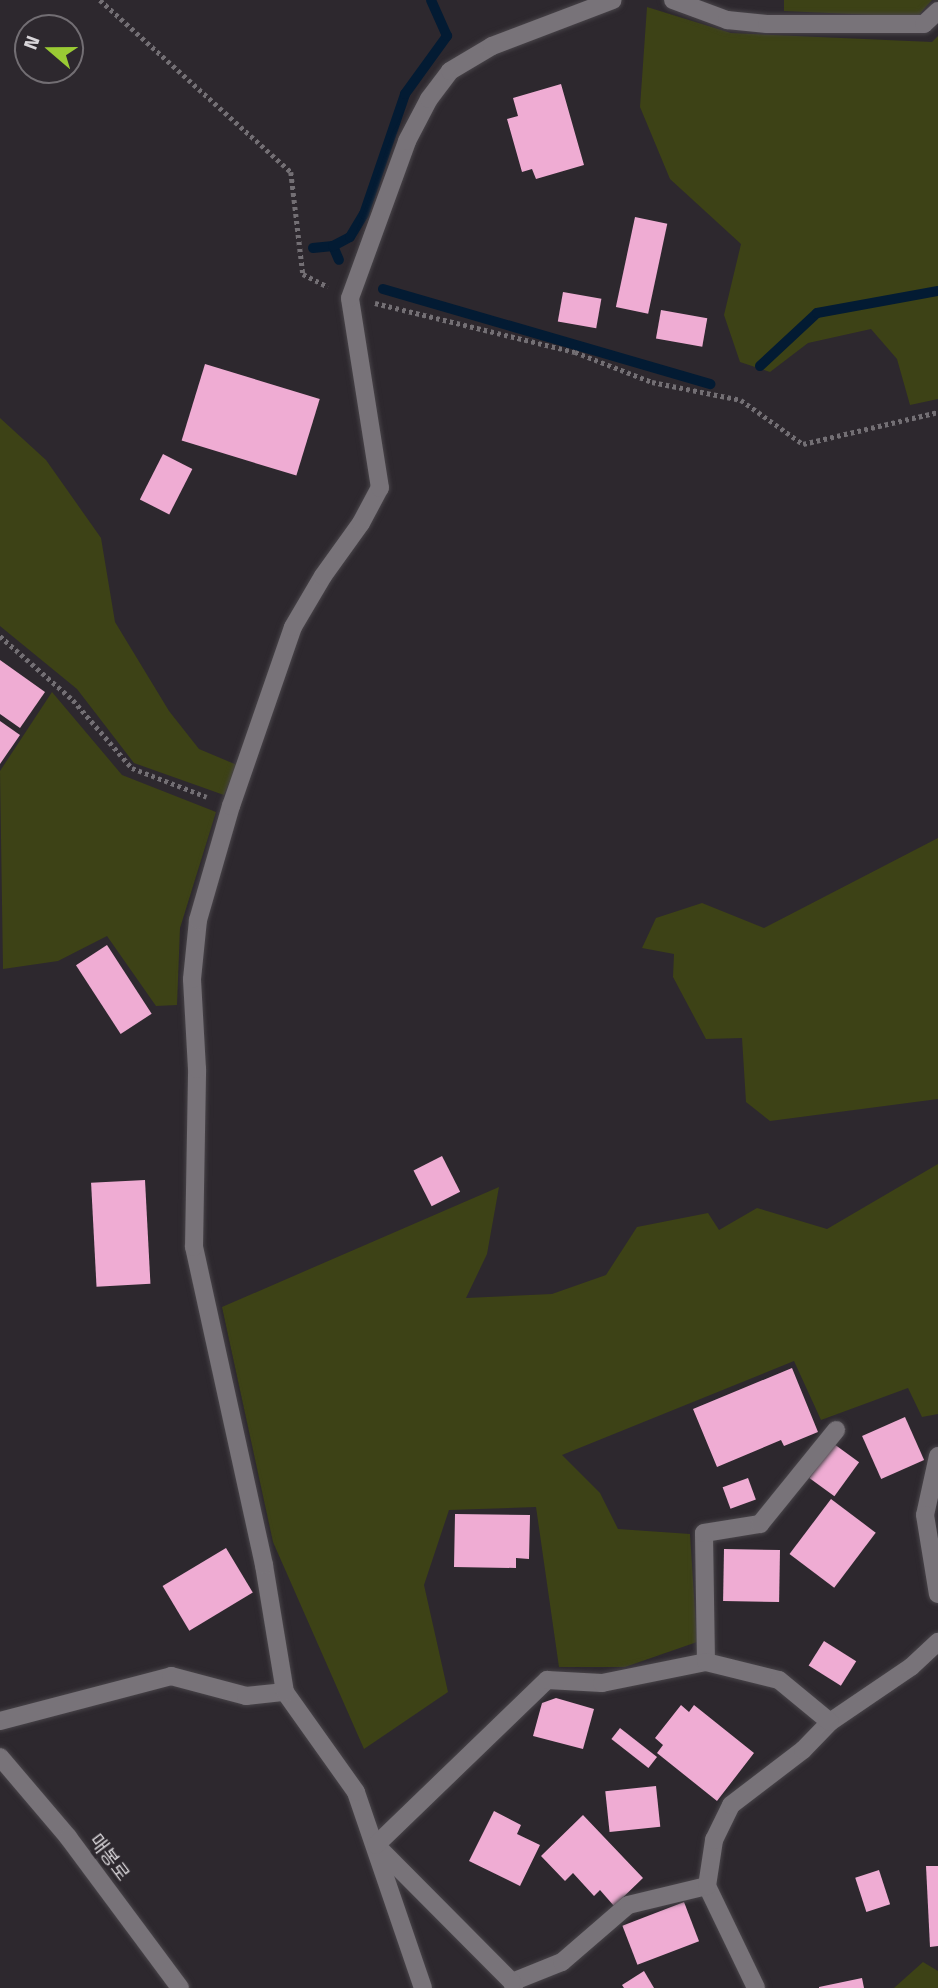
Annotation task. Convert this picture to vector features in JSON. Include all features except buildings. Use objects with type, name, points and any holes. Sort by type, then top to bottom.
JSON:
[{"type":"street","points":[[423,1988],[356,1792],[285,1692],[264,1565],[194,1247],[197,1069],[192,979],[198,920],[231,806],[293,627],[323,576],[362,523],[380,488],[350,298],[407,141],[429,99],[450,71],[492,46],[613,0]]},
{"type":"street","points":[[673,0],[727,20],[767,24],[924,24],[938,12]]},
{"type":"street","points":[[706,1661],[704,1533],[761,1524],[836,1430]]},
{"type":"street","points":[[938,1456],[925,1515],[938,1594]]},
{"type":"street","points":[[755,1988],[706,1885],[714,1840],[731,1805],[803,1750],[830,1722],[911,1667],[938,1642]]},
{"type":"street","points":[[376,1845],[547,1680],[602,1683],[706,1661],[779,1681],[830,1722]]},
{"type":"street","points":[[0,1721],[171,1676],[246,1696],[285,1692]]},
{"type":"street","name":"매봉로","points":[[0,1757],[68,1837],[180,1988]]},
{"type":"street","points":[[376,1845],[513,1985],[562,1962],[628,1905],[706,1885]]},
{"type":"path","points":[[100,0],[291,172],[303,274],[350,298],[575,352],[652,382],[741,400],[803,444],[938,412]]},
{"type":"path","points":[[0,636],[74,700],[132,768],[231,806]]},
{"type":"green space","points":[[784,0],[932,0],[917,17],[784,11]]},
{"type":"green space","points":[[647,7],[731,33],[932,42],[938,36],[938,399],[910,405],[897,359],[871,329],[808,343],[770,372],[740,362],[724,315],[741,244],[670,179],[640,107]]},
{"type":"green space","points":[[0,418],[46,460],[101,538],[115,622],[169,711],[199,749],[237,765],[224,795],[134,763],[77,689],[0,626]]},
{"type":"green space","points":[[52,692],[122,775],[216,812],[180,928],[177,1005],[156,1006],[107,936],[58,961],[3,969],[0,771]]},
{"type":"green space","points":[[938,838],[938,1099],[770,1121],[746,1102],[742,1038],[706,1039],[673,977],[674,954],[642,948],[656,918],[702,903],[764,928]]},
{"type":"green space","points":[[938,1164],[938,1414],[922,1417],[908,1388],[821,1420],[794,1361],[562,1455],[600,1493],[618,1529],[690,1534],[697,1642],[625,1667],[559,1667],[536,1507],[449,1510],[424,1585],[448,1692],[364,1749],[273,1542],[222,1307],[499,1187],[487,1254],[466,1298],[552,1294],[606,1275],[637,1227],[708,1213],[719,1230],[757,1208],[827,1229]]},
{"type":"green space","points":[[923,1962],[938,1971],[938,1988],[894,1988]]},
{"type":"waterway","points":[[313,248],[333,246],[350,237],[364,214],[405,94],[447,36],[431,0]]},
{"type":"waterway","points":[[333,246],[339,260]]},
{"type":"waterway","points":[[383,289],[710,384]]},
{"type":"waterway","points":[[760,366],[817,313],[938,291]]}]
